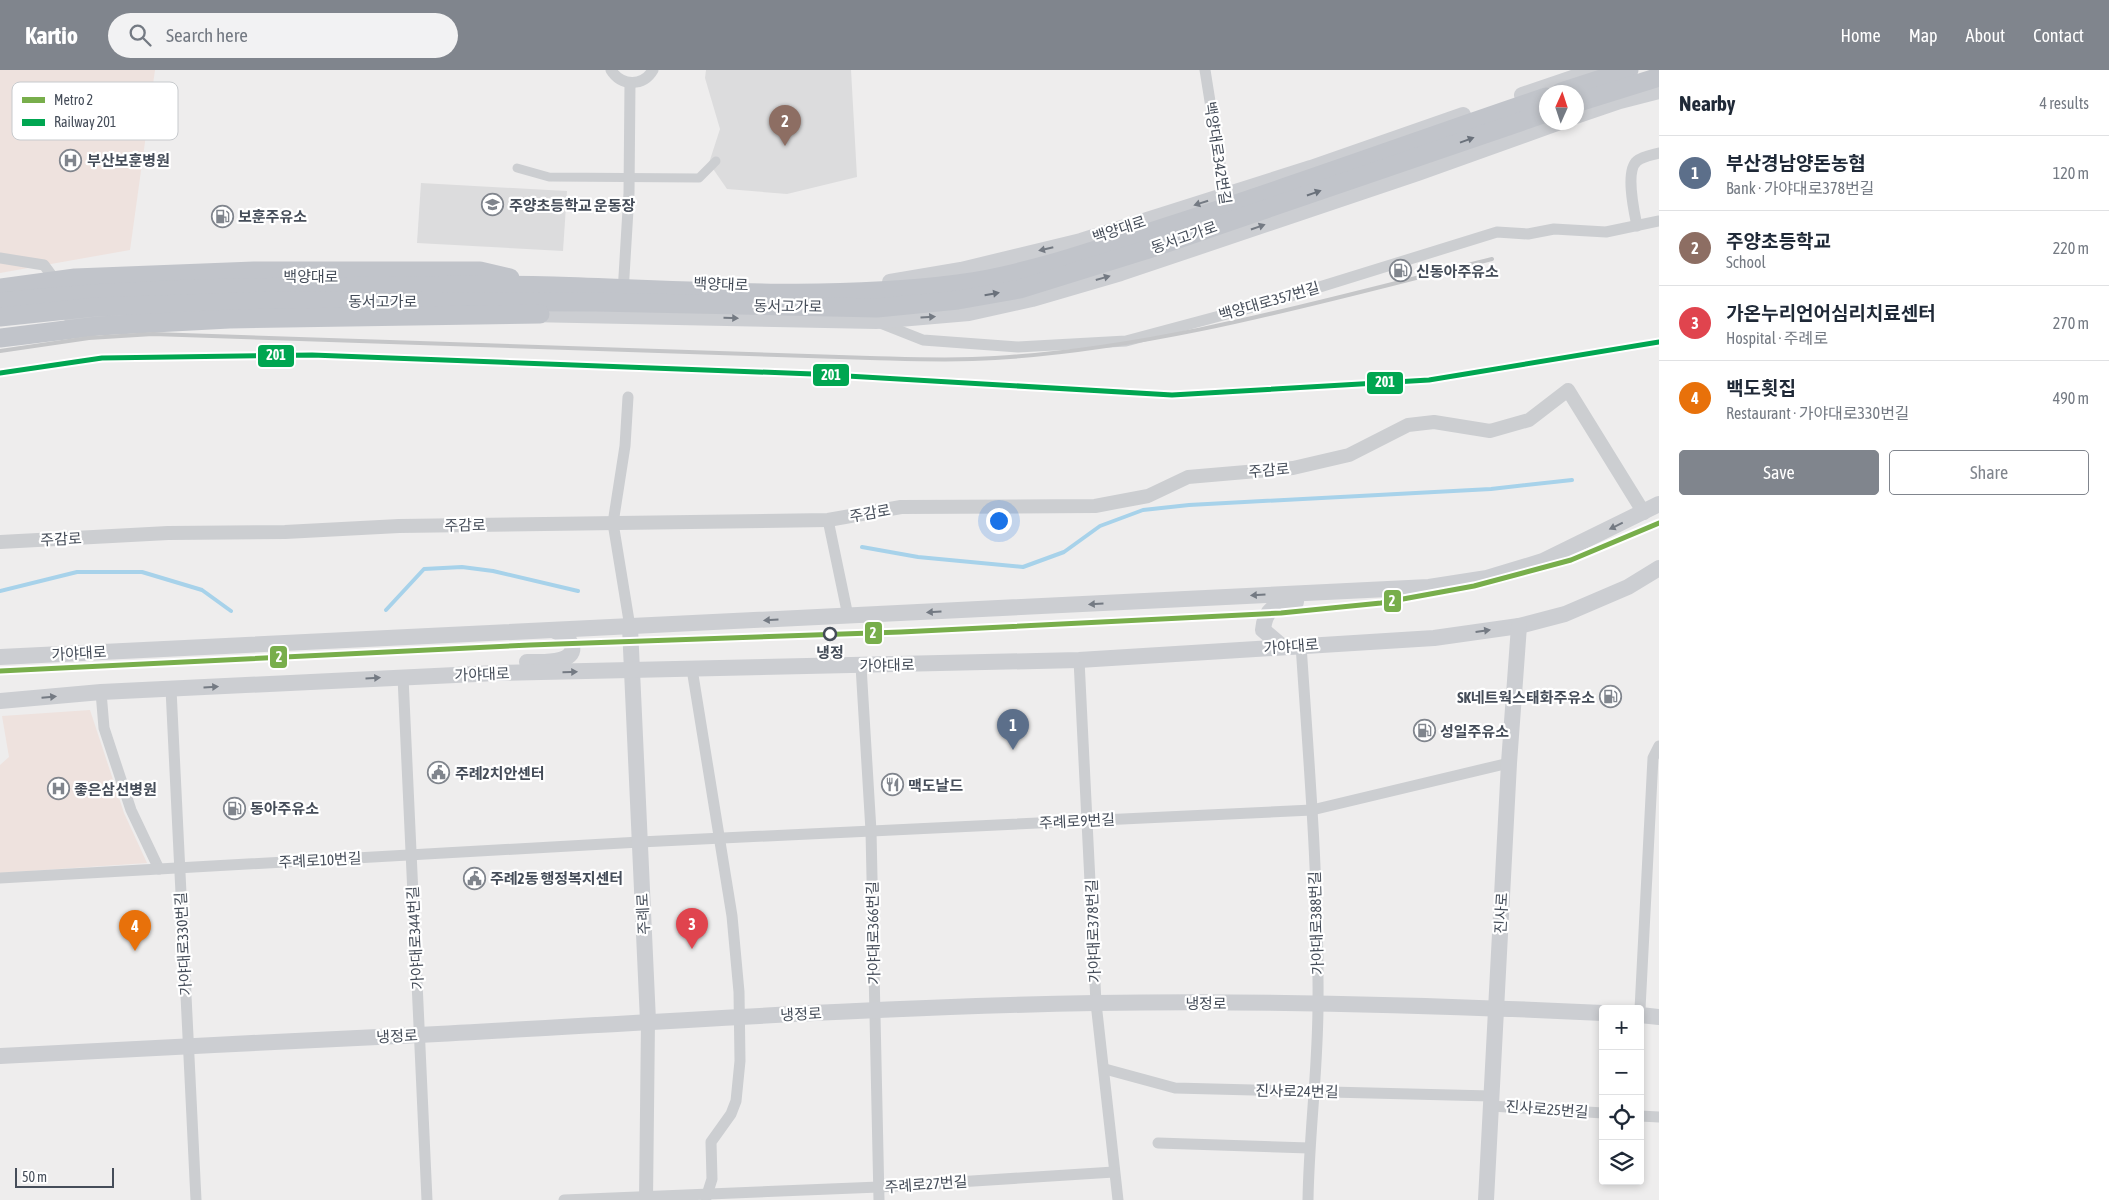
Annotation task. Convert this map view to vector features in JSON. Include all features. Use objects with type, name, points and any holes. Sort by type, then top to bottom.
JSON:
[{"type":"highway","points":[[1582,85],[1628,70]]},
{"type":"highway","points":[[1584,100],[1659,77]]},
{"type":"highway","name":"동서고가로","points":[[0,301],[52,296],[224,288],[542,286],[777,292],[879,292],[960,284],[1012,274],[1063,261],[1234,205],[1539,99]]},
{"type":"highway","name":"동서고가로","points":[[0,317],[95,308],[271,301],[717,304],[878,308],[958,300],[1020,289],[1152,248],[1539,115]]},
{"type":"highway","points":[[0,288],[75,278],[336,269],[480,271],[542,286]]},
{"type":"highway","points":[[0,338],[117,325],[229,319],[675,312],[717,304]]},
{"type":"main road","name":"백양대로","points":[[0,301],[61,289],[210,277],[307,275],[836,287],[909,280],[1081,241],[1225,195],[1596,70]]},
{"type":"main road","points":[[1584,113],[1659,91]]},
{"type":"main road","points":[[0,326],[81,317],[263,311],[876,321],[969,312],[1032,299],[1120,273],[1539,129]]},
{"type":"main road","name":"가야대로","points":[[0,657],[555,631],[1429,586],[1487,578],[1543,561],[1659,504]]},
{"type":"main road","name":"가야대로","points":[[0,701],[101,692],[497,673],[632,672],[1079,660],[1434,638],[1519,626],[1566,614],[1657,574]]},
{"type":"main road","points":[[1283,646],[1263,630],[1264,619],[1269,609],[1288,602],[1349,598],[1369,590]]},
{"type":"main road","name":"진사로","points":[[1486,1200],[1508,763],[1519,626]]},
{"type":"main road","name":"주례로","points":[[630,627],[648,1021]]},
{"type":"main road","points":[[497,673],[518,663],[561,660],[568,655],[572,648],[571,641],[566,635],[555,631]]},
{"type":"main road","name":"냉정로","points":[[0,1056],[188,1045],[420,1035],[648,1021],[1096,1003],[1318,1004],[1496,1008],[1599,1013]]},
{"type":"main road","points":[[1644,1015],[1659,1017]]},
{"type":"street","points":[[611,70],[617,77],[630,83],[645,79],[653,70]]},
{"type":"street","name":"백양대로342번길","points":[[1205,70],[1231,236]]},
{"type":"street","points":[[1596,70],[1607,106]]},
{"type":"street","points":[[623,316],[629,193],[630,83]]},
{"type":"street","points":[[1636,226],[1631,188],[1633,166],[1638,160],[1659,153]]},
{"type":"street","points":[[517,168],[549,178],[699,178],[716,161]]},
{"type":"street","name":"백양대로357번길","points":[[876,321],[923,340],[1018,347],[1126,341],[1268,303],[1497,232],[1528,234],[1554,229],[1606,232],[1659,221]]},
{"type":"street","points":[[0,258],[44,265],[61,289]]},
{"type":"street","name":"주감로","points":[[0,542],[168,533],[285,532],[399,526],[828,520],[901,507],[1095,506],[1148,496],[1188,477],[1293,468],[1349,455],[1408,425],[1434,422],[1490,431],[1529,420],[1568,390],[1644,513]]},
{"type":"street","points":[[628,396],[625,446],[613,523],[630,627]]},
{"type":"street","points":[[828,520],[848,616]]},
{"type":"street","name":"가야대로388번길","points":[[1301,645],[1312,810],[1318,1004],[1315,1091],[1309,1148],[1308,1200]]},
{"type":"street","name":"가야대로378번길","points":[[1079,660],[1096,1003],[1105,1069],[1118,1200]]},
{"type":"street","name":"가야대로366번길","points":[[861,666],[871,831],[879,1200]]},
{"type":"street","points":[[692,669],[732,916],[740,1017],[740,1062],[736,1100],[731,1114],[711,1142],[712,1179],[706,1197]]},
{"type":"street","name":"가야대로344번길","points":[[403,677],[428,1200]]},
{"type":"street","name":"가야대로330번길","points":[[171,689],[196,1200]]},
{"type":"street","points":[[101,692],[104,728],[132,810],[159,869]]},
{"type":"street","points":[[1640,1005],[1654,848],[1653,758],[1659,746]]},
{"type":"street","name":"주례로9번길","points":[[640,842],[1312,810],[1508,763]]},
{"type":"street","name":"주례로10번길","points":[[0,878],[640,842]]},
{"type":"street","name":"주례로","points":[[646,1198],[648,1021]]},
{"type":"street","name":"진사로24번길","points":[[1105,1069],[1175,1088],[1315,1091],[1491,1101]]},
{"type":"street","name":"진사로25번길","points":[[1491,1101],[1599,1113]]},
{"type":"street","points":[[1644,1116],[1659,1117]]},
{"type":"street","points":[[1158,1143],[1309,1148]]},
{"type":"street","name":"주례로27번길","points":[[564,1200],[706,1197],[1114,1172]]},
{"type":"shaded area","name":"부산보훈병원","points":[[0,70],[155,70],[153,82],[12,82],[12,140],[145,140],[130,250],[0,273]]},
{"type":"shaded area","points":[[706,70],[851,70],[857,177],[787,194],[727,189],[709,163],[720,129],[705,78]]},
{"type":"shaded area","name":"주양초등학교 운동장","points":[[421,183],[567,191],[563,251],[417,243]]},
{"type":"shaded area","name":"좋은삼선병원","points":[[90,710],[124,813],[147,863],[0,873],[0,765],[9,757],[2,716]]},
{"type":"waterway","points":[[862,547],[918,557],[1023,567],[1064,552],[1100,526],[1143,510],[1189,505],[1491,489],[1572,480]]},
{"type":"waterway","points":[[386,610],[424,569],[462,567],[493,571],[578,591]]},
{"type":"waterway","points":[[0,591],[77,572],[142,572],[202,590],[231,611]]},
{"type":"railway","points":[[0,351],[89,338],[153,334],[870,358],[948,360],[995,358],[1058,353],[1183,333],[1245,320],[1492,259]]},
{"type":"metro line","name":"2","points":[[0,671],[530,645],[901,632],[1281,613],[1381,603],[1474,586],[1571,560],[1659,523]]},
{"type":"rail line","name":"201","points":[[0,373],[102,358],[312,355],[813,374],[1172,395],[1429,380],[1659,342]]},
{"type":"place","name":"주양초등학교","points":[[785,146]]},
{"type":"place","name":"부산보훈병원","points":[[71,160]]},
{"type":"place","name":"주양초등학교 운동장","points":[[493,205]]},
{"type":"place","name":"보훈주유소","points":[[222,216]]},
{"type":"place","name":"신동아주유소","points":[[1400,271]]},
{"type":"place","name":"냉정","points":[[830,634]]},
{"type":"place","name":"SK네트웍스태화주유소","points":[[1611,697]]},
{"type":"place","name":"성일주유소","points":[[1424,731]]},
{"type":"place","name":"부산경남양돈농협","points":[[1013,750]]},
{"type":"place","name":"주례2치안센터","points":[[439,773]]},
{"type":"place","name":"맥도날드","points":[[892,785]]},
{"type":"place","name":"좋은삼선병원","points":[[58,789]]},
{"type":"place","name":"동아주유소","points":[[234,808]]},
{"type":"place","name":"주례2동 행정복지센터","points":[[474,878]]},
{"type":"place","name":"가온누리언어심리치료센터","points":[[692,949]]},
{"type":"place","name":"백도횟집","points":[[135,951]]}]
